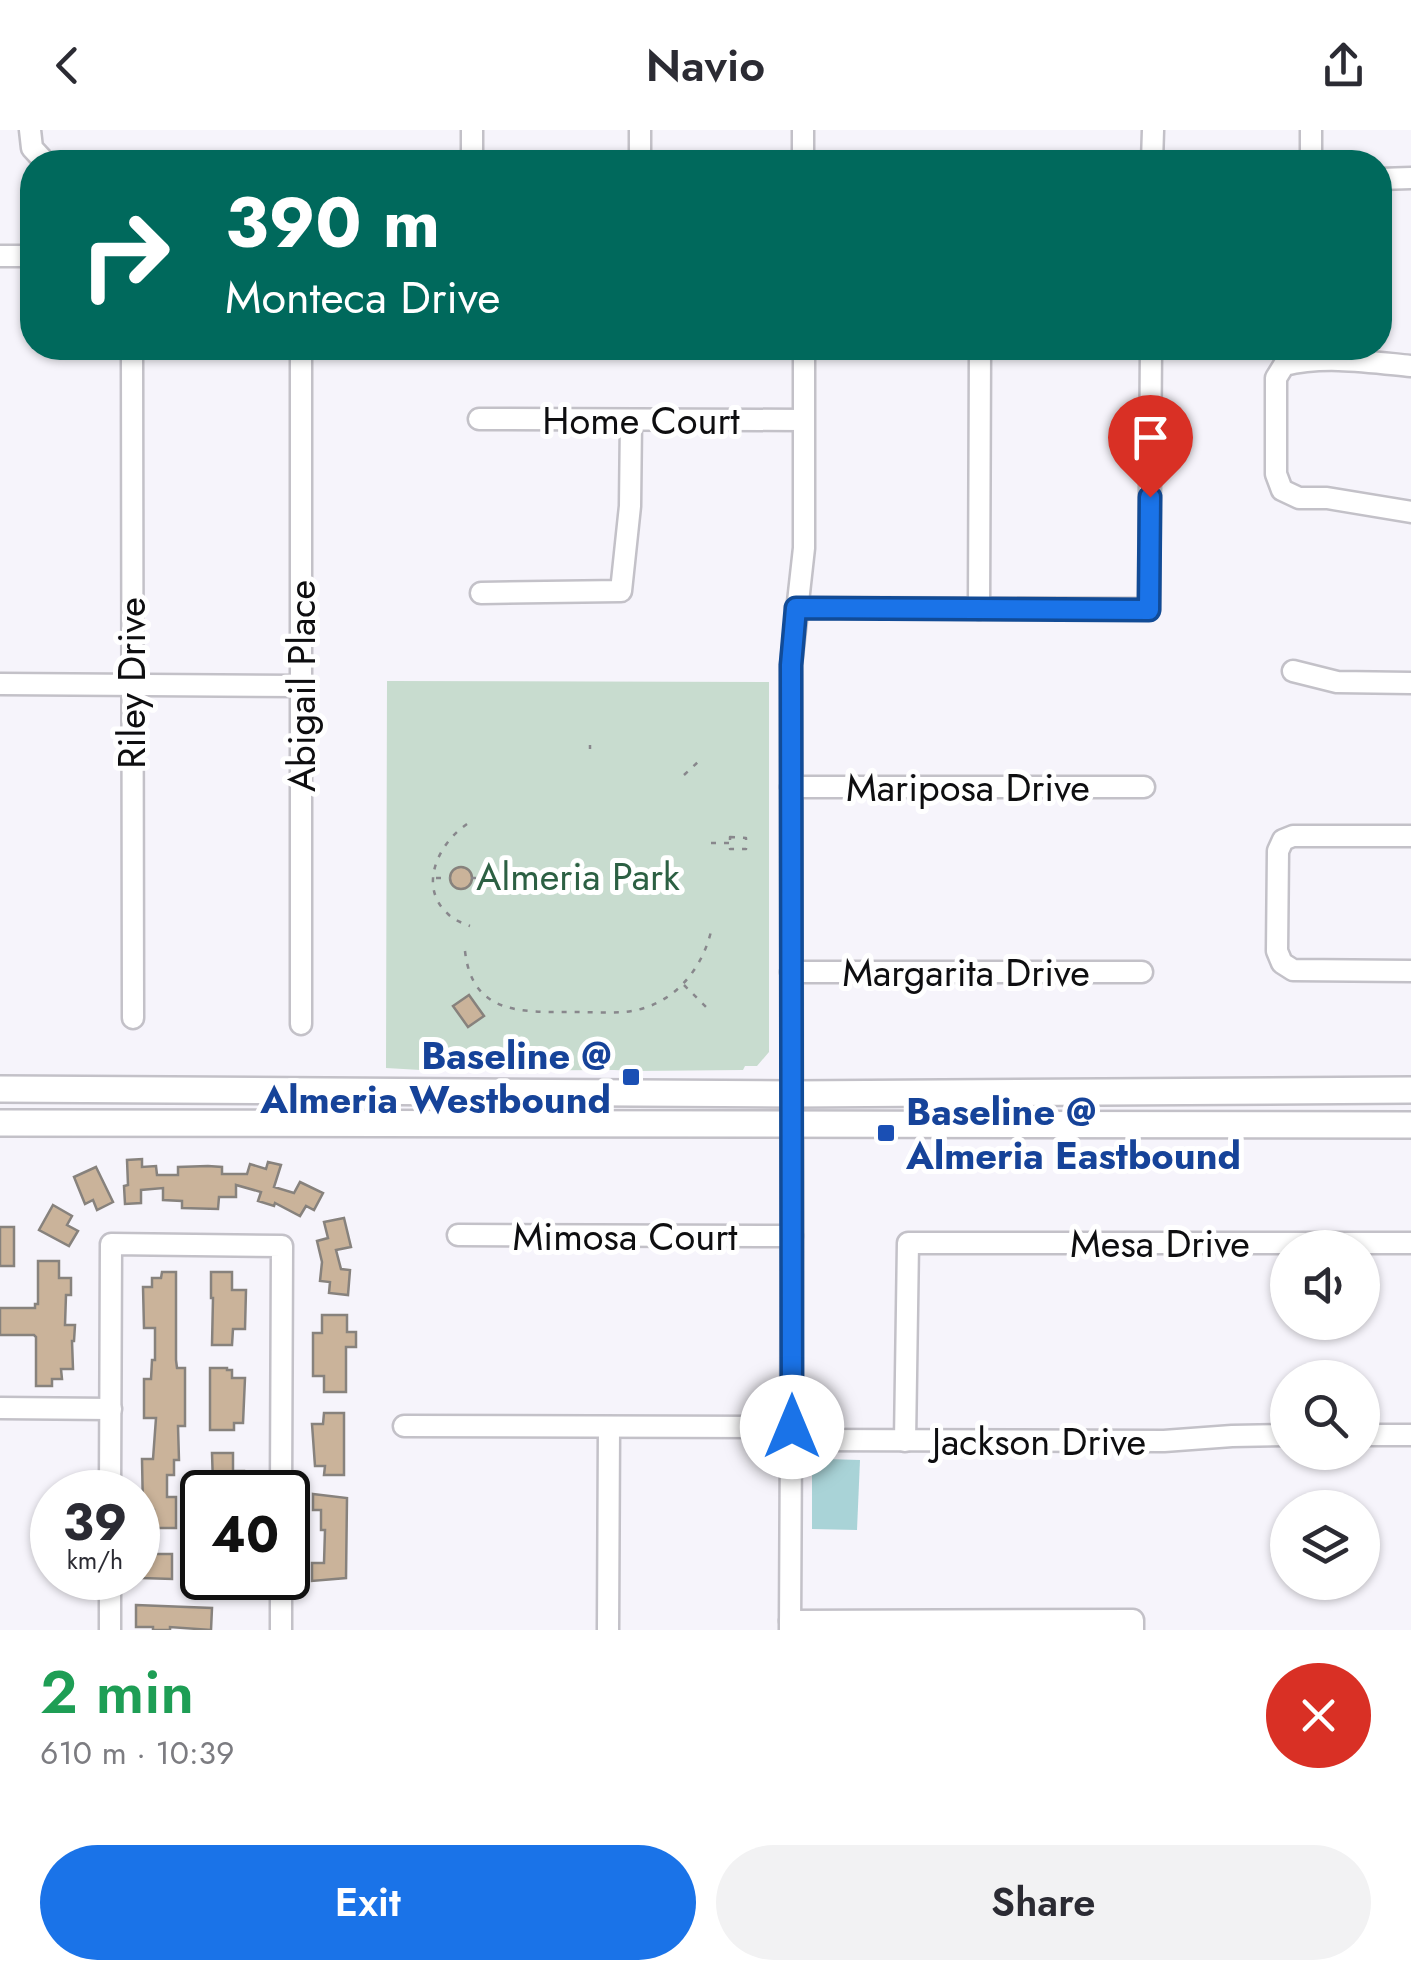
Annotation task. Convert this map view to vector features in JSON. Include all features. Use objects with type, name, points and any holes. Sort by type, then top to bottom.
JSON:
[{"type":"main road","points":[[0,1088],[792,1094],[1411,1090]]},
{"type":"main road","points":[[0,1124],[1411,1125]]},
{"type":"street","name":"Riley Drive","points":[[132,360],[132,1018]]},
{"type":"street","name":"Abigail Place","points":[[301,1024],[302,360]]},
{"type":"street","points":[[804,360],[804,548],[791,665],[790,1626],[1133,1625]]},
{"type":"street","points":[[979,609],[980,360]]},
{"type":"street","points":[[796,608],[1149,610],[1151,360]]},
{"type":"street","points":[[1411,366],[1301,361],[1284,366],[1276,378],[1276,474],[1282,490],[1299,498],[1326,498],[1411,512]]},
{"type":"street","name":"Home Court","points":[[480,419],[803,420]]},
{"type":"street","points":[[481,593],[621,591],[630,506],[631,421]]},
{"type":"street","points":[[1293,671],[1338,682],[1411,683]]},
{"type":"street","points":[[0,684],[301,686]]},
{"type":"street","name":"Mariposa Drive","points":[[791,788],[1144,787]]},
{"type":"street","points":[[1411,836],[1292,836],[1282,840],[1278,851],[1277,952],[1282,963],[1293,970],[1411,970]]},
{"type":"street","name":"Margarita Drive","points":[[791,972],[1142,972]]},
{"type":"street","name":"Mimosa Court","points":[[458,1235],[792,1236]]},
{"type":"street","name":"Mesa Drive","points":[[905,1441],[908,1243],[1411,1244]]},
{"type":"street","points":[[110,1470],[111,1244],[282,1246],[281,1470]]},
{"type":"street","points":[[0,1408],[111,1410]]},
{"type":"street","name":"Jackson Drive","points":[[404,1426],[609,1427],[905,1441],[1164,1441],[1270,1435]]},
{"type":"street","points":[[608,1630],[609,1427]]},
{"type":"street","points":[[1380,1435],[1411,1434]]},
{"type":"street","points":[[110,1600],[110,1630]]},
{"type":"street","points":[[281,1600],[281,1630]]},
{"type":"path","points":[[684,776],[699,761]]},
{"type":"path","points":[[467,824],[440,851],[434,878],[436,896],[445,911],[470,926]]},
{"type":"path","points":[[711,843],[730,843]]},
{"type":"path","points":[[434,878],[450,878]]},
{"type":"path","points":[[471,878],[488,878]]},
{"type":"path","points":[[466,951],[476,985],[504,1008],[532,1012],[626,1012],[657,1004],[683,984],[698,966],[712,927]]},
{"type":"path","points":[[683,984],[707,1008]]},
{"type":"green space","name":"Almeria Park","points":[[387,681],[769,682],[769,1052],[757,1066],[745,1066],[743,1070],[635,1071],[386,1068]]},
{"type":"water","points":[[826,1459],[860,1460],[857,1530],[812,1529],[812,1475]]},
{"type":"building","points":[[457,867],[465,867],[472,878],[465,889],[457,889],[450,882],[450,874]]},
{"type":"building","points":[[469,995],[484,1016],[468,1027],[453,1006]]},
{"type":"building","points":[[142,1159],[142,1167],[156,1166],[157,1175],[178,1175],[178,1167],[208,1166],[222,1167],[222,1174],[247,1174],[250,1164],[266,1169],[268,1162],[281,1165],[274,1187],[294,1193],[300,1182],[323,1193],[314,1210],[306,1206],[300,1216],[275,1203],[274,1206],[258,1201],[261,1192],[236,1185],[236,1197],[219,1197],[218,1209],[182,1208],[182,1201],[163,1200],[163,1188],[141,1190],[141,1203],[125,1204],[127,1160]]},
{"type":"building","points":[[96,1167],[113,1202],[97,1210],[93,1200],[85,1204],[74,1177]]},
{"type":"building","points":[[53,1205],[72,1216],[67,1225],[78,1231],[69,1246],[39,1230]]},
{"type":"building","points":[[344,1218],[351,1247],[336,1250],[341,1269],[350,1270],[348,1295],[329,1293],[330,1282],[320,1281],[322,1262],[317,1241],[328,1238],[324,1222]]},
{"type":"building","points":[[0,1227],[14,1227],[14,1266],[0,1266]]},
{"type":"building","points":[[38,1261],[59,1261],[59,1278],[71,1278],[65,1325],[75,1325],[73,1369],[61,1369],[62,1379],[52,1379],[52,1386],[36,1386],[34,1335],[0,1335],[0,1308],[35,1308],[38,1304]]},
{"type":"building","points":[[162,1272],[176,1272],[176,1360],[177,1368],[185,1368],[185,1426],[178,1426],[179,1460],[174,1460],[174,1475],[167,1475],[167,1497],[176,1497],[176,1528],[160,1528],[160,1470],[142,1470],[142,1459],[153,1459],[156,1418],[144,1418],[144,1379],[151,1379],[155,1328],[144,1328],[143,1287],[152,1287],[152,1278],[161,1278]]},
{"type":"building","points":[[211,1272],[232,1272],[232,1290],[246,1290],[245,1329],[233,1329],[232,1345],[212,1345]]},
{"type":"building","points":[[322,1315],[347,1315],[347,1332],[356,1332],[356,1347],[346,1347],[346,1392],[324,1392],[324,1376],[313,1376],[313,1333],[322,1333]]},
{"type":"building","points":[[210,1368],[227,1368],[232,1370],[232,1378],[245,1378],[243,1423],[234,1423],[234,1430],[210,1430]]},
{"type":"building","points":[[324,1413],[344,1413],[344,1475],[324,1475],[325,1466],[315,1466],[312,1424],[323,1424]]},
{"type":"building","points":[[212,1453],[233,1453],[233,1470],[213,1470]]},
{"type":"building","points":[[313,1494],[347,1498],[346,1578],[312,1581],[312,1563],[324,1563],[325,1530],[321,1530],[321,1510],[313,1510]]},
{"type":"building","points":[[160,1554],[172,1554],[172,1579],[160,1579]]},
{"type":"building","points":[[136,1605],[212,1608],[211,1630],[136,1627]]},
{"type":"place","name":"Baseline @ Almeria Westbound","points":[[631,1077]]},
{"type":"place","name":"Baseline @ Almeria Eastbound","points":[[886,1133]]},
{"type":"route","points":[[792,1427],[791,665],[796,608],[1149,610],[1150,497]]}]
